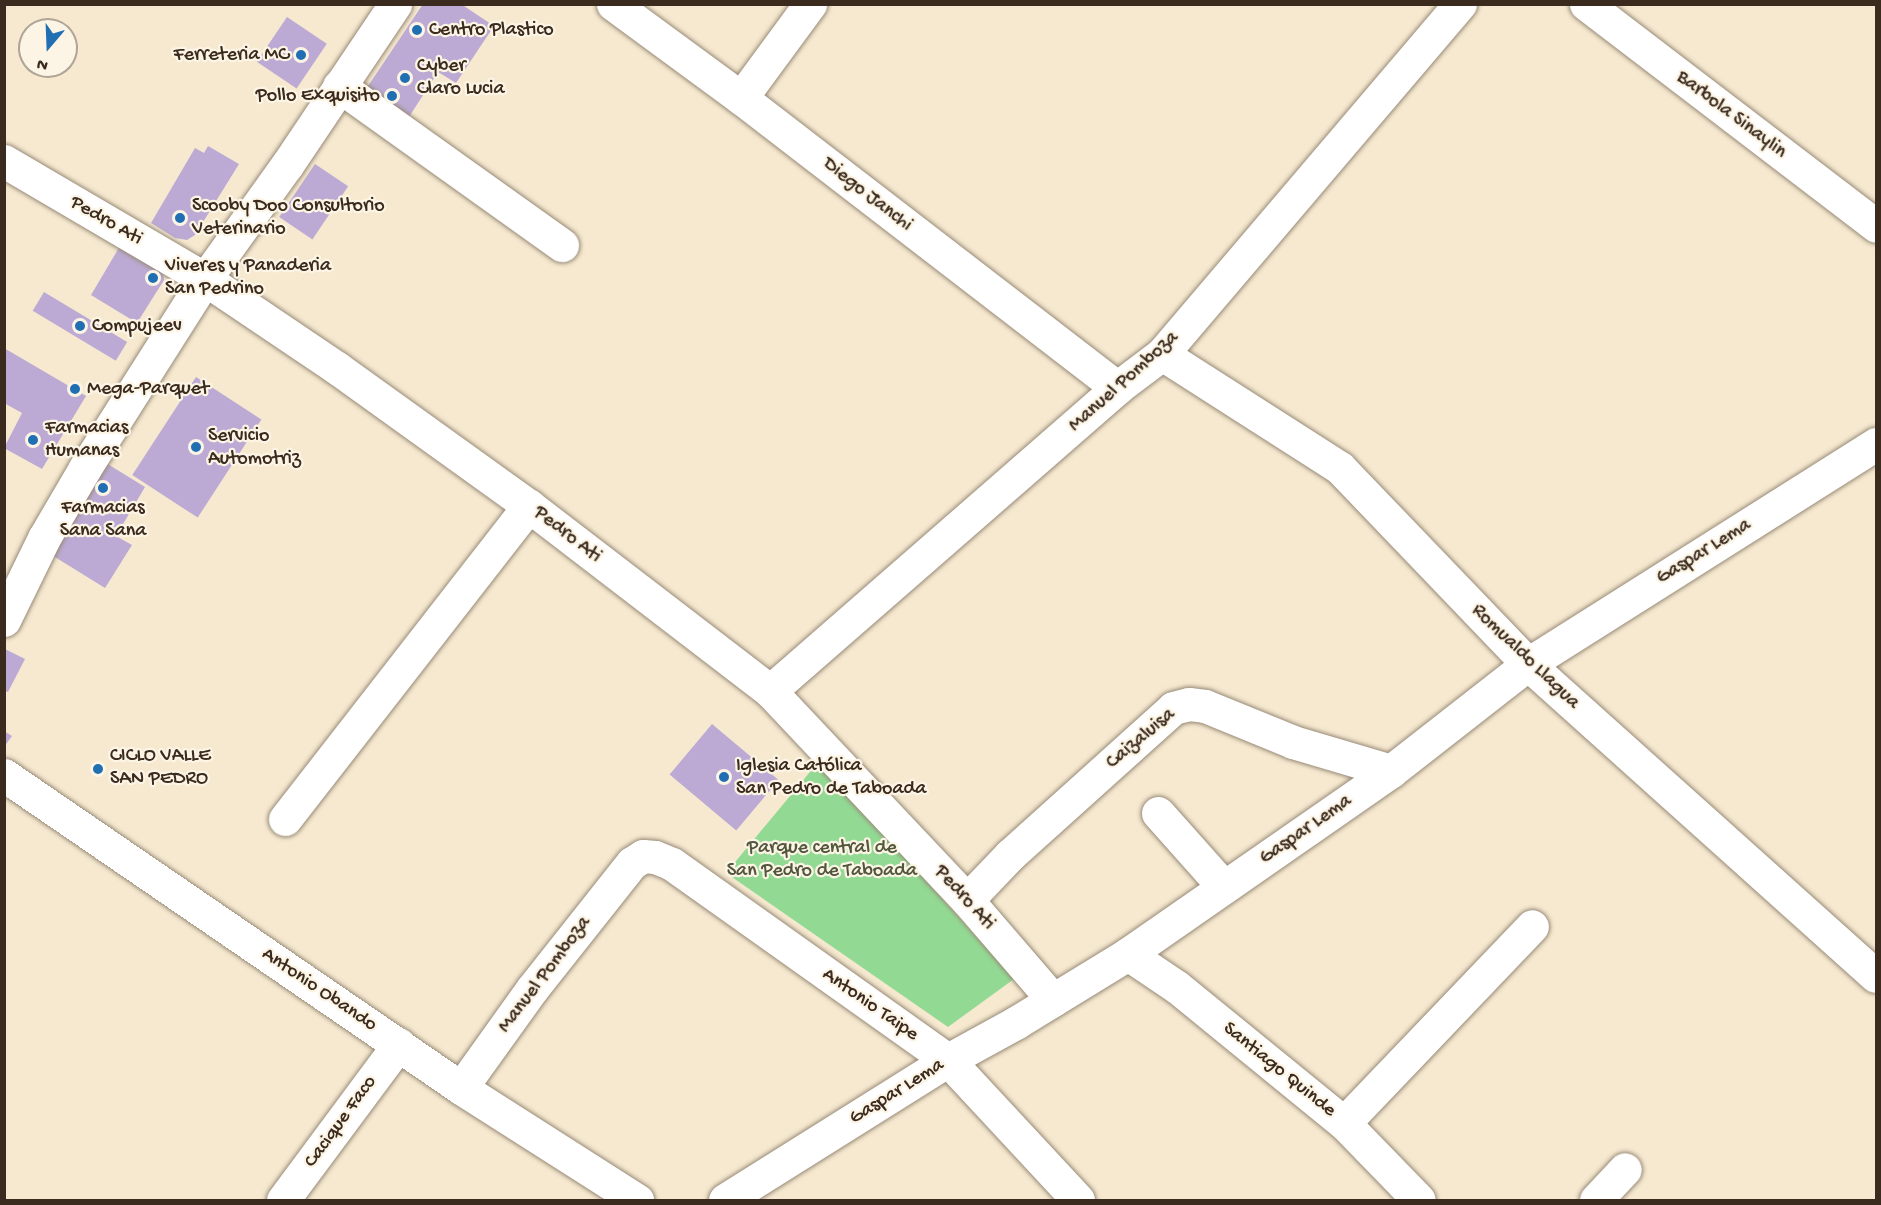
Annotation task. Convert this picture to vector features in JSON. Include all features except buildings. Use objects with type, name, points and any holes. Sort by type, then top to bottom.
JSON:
[{"type":"street","points":[[4,620],[45,538],[85,468],[205,279],[288,165],[395,4]]},
{"type":"street","name":"Diego Janchi","points":[[613,4],[741,98],[1118,388]]},
{"type":"street","points":[[741,98],[810,4]]},
{"type":"street","name":"Manuel Pomboza","points":[[770,691],[1118,388],[1162,354],[1460,4]]},
{"type":"street","name":"Barbola Sinaylin","points":[[1586,4],[1876,226]]},
{"type":"street","points":[[339,86],[562,245]]},
{"type":"street","name":"Pedro Ati","points":[[4,161],[205,279],[337,368],[529,506],[770,691],[967,900],[1053,1000]]},
{"type":"street","name":"Romualdo Llagua","points":[[1162,354],[1340,468],[1528,664],[1876,976]]},
{"type":"street","name":"Gaspar Lema","points":[[725,1200],[948,1060],[1128,954],[1391,771],[1528,664],[1876,444]]},
{"type":"street","points":[[285,819],[529,506]]},
{"type":"street","name":"Caizaluisa","points":[[967,900],[1010,855],[1173,708],[1189,704],[1205,706],[1293,742],[1391,771]]},
{"type":"street","name":"Antonio Obando","points":[[4,775],[461,1088],[637,1200]]},
{"type":"street","points":[[1158,813],[1224,887]]},
{"type":"street","name":"Antonio Taipe","points":[[632,862],[643,856],[672,864],[948,1060],[1078,1200]]},
{"type":"street","name":"Manuel Pomboza","points":[[461,1088],[532,989],[632,862]]},
{"type":"street","points":[[1344,1123],[1532,926]]},
{"type":"street","name":"Santiago Quinde","points":[[1128,954],[1177,987],[1344,1123],[1419,1200]]},
{"type":"street","name":"Cacique Faco","points":[[283,1200],[399,1044]]},
{"type":"street","points":[[1596,1200],[1625,1169]]},
{"type":"green space","name":"Parque central de San Pedro de Taboada","points":[[819,761],[1014,979],[948,1027],[726,873]]},
{"type":"place","name":"Centro Plastico","points":[[417,30]]},
{"type":"place","name":"Ferreteria MC","points":[[301,55]]},
{"type":"place","name":"Cyber Claro Lucia","points":[[405,78]]},
{"type":"place","name":"Pollo Exquisito","points":[[392,96]]},
{"type":"place","name":"Scooby Doo Consultorio Veterinario","points":[[180,218]]},
{"type":"place","name":"Viveres y Panaderia San Pedrino","points":[[153,278]]},
{"type":"place","name":"Compujeev","points":[[80,326]]},
{"type":"place","name":"Mega-Parquet","points":[[75,389]]},
{"type":"place","name":"Farmacias Humanas","points":[[33,440]]},
{"type":"place","name":"Servicio Automotriz","points":[[196,447]]},
{"type":"place","name":"Farmacias Sana Sana","points":[[103,488]]},
{"type":"place","name":"CICLO VALLE SAN PEDRO","points":[[98,769]]},
{"type":"place","name":"Iglesia Católica San Pedro de Taboada","points":[[724,777]]}]
